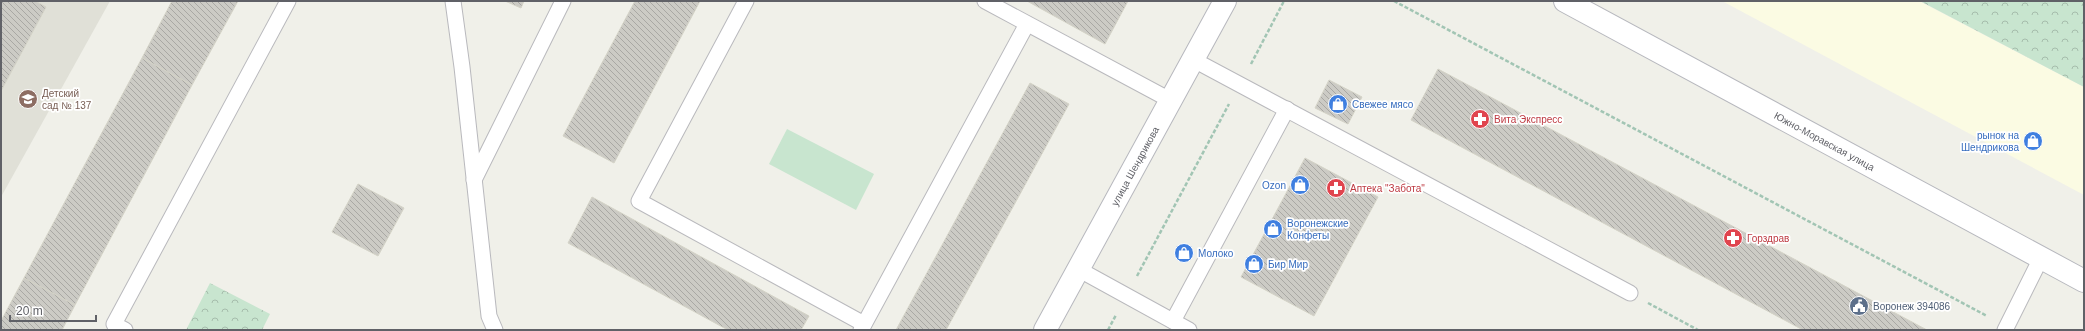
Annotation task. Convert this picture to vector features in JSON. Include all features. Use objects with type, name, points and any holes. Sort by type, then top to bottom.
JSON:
[{"type":"main road","name":"улица Шендрикова","points":[[1045,330],[1225,1]]},
{"type":"main road","name":"Южно-Моравская улица","points":[[1565,1],[2084,281]]},
{"type":"lane","points":[[125,330],[114,324],[288,1]]},
{"type":"lane","points":[[453,1],[489,316],[495,330]]},
{"type":"lane","points":[[474,180],[563,1]]},
{"type":"lane","points":[[746,1],[639,201],[862,327],[1027,24]]},
{"type":"lane","points":[[985,1],[1170,100]]},
{"type":"lane","points":[[1192,59],[1630,293]]},
{"type":"lane","points":[[1173,321],[1287,109]]},
{"type":"lane","points":[[2006,328],[2041,258]]},
{"type":"lane","points":[[1078,269],[1189,330]]},
{"type":"path","points":[[1108,330],[1284,1]]},
{"type":"path","points":[[1394,1],[2006,328]]},
{"type":"path","points":[[1630,293],[1698,330]]},
{"type":"shaded area","name":"Детский сад № 137","points":[[1,1],[110,1],[1,197]]},
{"type":"shaded area","name":"рынок на Шендрикова","points":[[1722,1],[1919,1],[2084,87],[2084,195]]},
{"type":"green space","points":[[1920,1],[2084,1],[2084,87]]},
{"type":"green space","points":[[787,129],[874,174],[856,210],[769,164]]},
{"type":"green space","points":[[210,283],[270,314],[262,330],[186,330]]},
{"type":"building","points":[[1,1],[35,1],[46,7],[1,91]]},
{"type":"building","points":[[172,1],[238,1],[192,85],[142,58]]},
{"type":"building","points":[[505,1],[524,1],[521,8]]},
{"type":"building","points":[[635,1],[700,1],[614,163],[563,136]]},
{"type":"building","points":[[1027,1],[1128,1],[1105,44]]},
{"type":"building","points":[[142,58],[192,85],[75,305],[24,278]]},
{"type":"building","points":[[1438,69],[1927,330],[1803,330],[1411,120]]},
{"type":"building","points":[[1329,80],[1362,97],[1348,124],[1315,108]]},
{"type":"building","points":[[1030,83],[1069,104],[946,330],[896,330]]},
{"type":"building","points":[[1305,158],[1378,197],[1314,316],[1241,277]]},
{"type":"building","points":[[358,184],[404,208],[378,256],[332,232]]},
{"type":"building","points":[[592,197],[809,316],[801,330],[728,330],[568,243]]},
{"type":"building","points":[[24,278],[75,305],[62,330],[1,330],[1,321]]},
{"type":"place","name":"Детский сад № 137","points":[[28,99]]},
{"type":"place","name":"Свежее мясо","points":[[1338,104]]},
{"type":"place","name":"Вита Экспресс","points":[[1480,119]]},
{"type":"place","name":"рынок на Шендрикова","points":[[2033,141]]},
{"type":"place","name":"Ozon","points":[[1300,185]]},
{"type":"place","name":"Аптека \"Забота\"","points":[[1336,188]]},
{"type":"place","name":"Воронежские Конфеты","points":[[1273,229]]},
{"type":"place","name":"Горздрав","points":[[1733,238]]},
{"type":"place","name":"Молоко","points":[[1184,253]]},
{"type":"place","name":"Бир Мир","points":[[1254,264]]},
{"type":"place","name":"Воронеж 394086","points":[[1859,306]]}]
